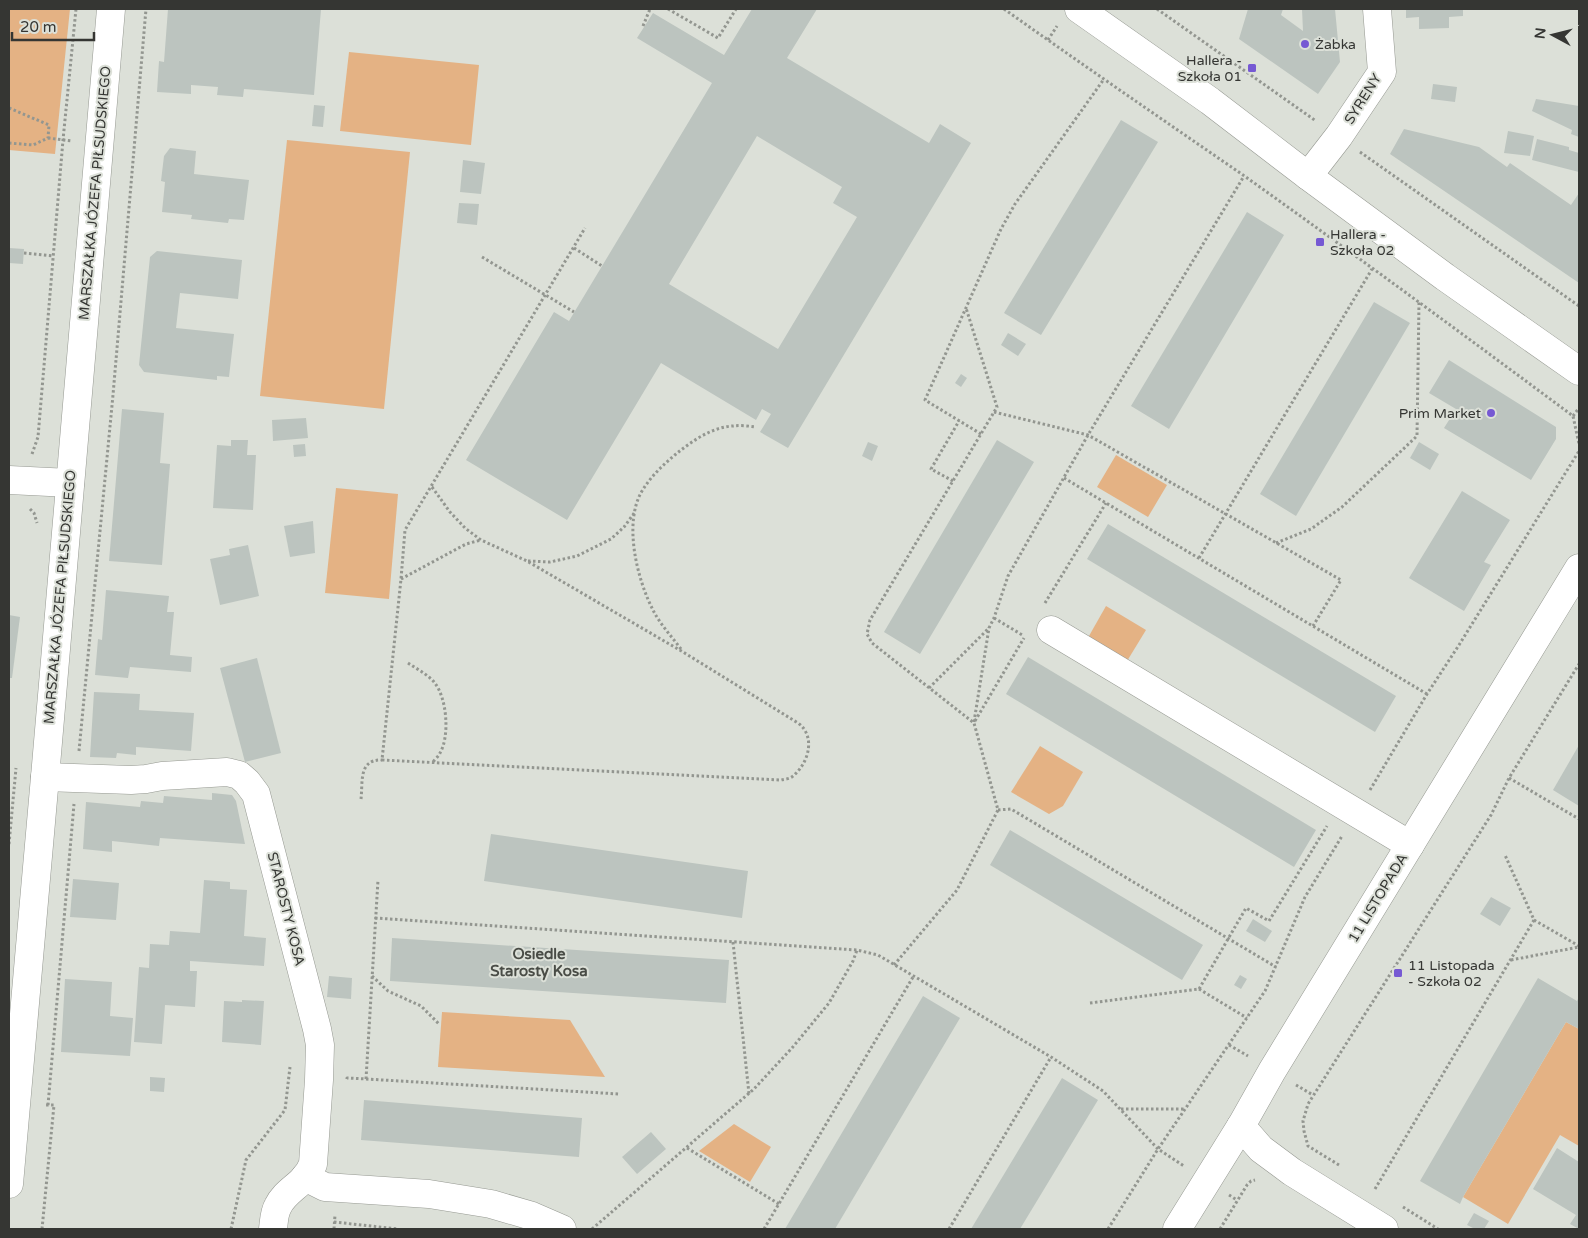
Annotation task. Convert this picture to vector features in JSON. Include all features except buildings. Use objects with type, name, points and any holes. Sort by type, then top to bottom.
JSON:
[{"type":"street","name":"MARSZAŁKA JÓZEFA PIŁSUDSKIEGO","points":[[9,1184],[17,1101],[17,997],[45,776],[111,9]]},
{"type":"street","points":[[1079,9],[1210,101],[1308,176],[1579,371]]},
{"type":"street","name":"SYRENY","points":[[1308,176],[1339,136],[1382,72],[1378,9]]},
{"type":"street","points":[[20,480],[70,483]]},
{"type":"street","name":"11 LISTOPADA","points":[[1177,1229],[1579,568]]},
{"type":"street","points":[[1051,630],[1410,845]]},
{"type":"street","name":"STAROSTY KOSA","points":[[45,776],[146,780],[162,776],[228,772],[239,775],[256,794],[320,1045],[320,1080],[314,1151],[310,1170],[278,1205],[273,1229]]},
{"type":"street","points":[[1240,1126],[1261,1149],[1292,1172],[1384,1229]]},
{"type":"street","points":[[305,1177],[325,1186],[430,1194],[491,1204],[532,1216],[562,1229]]},
{"type":"path","points":[[39,528],[34,513],[29,507],[20,480],[38,437],[76,9]]},
{"type":"path","points":[[48,1105],[76,778],[113,395],[146,9]]},
{"type":"path","points":[[643,26],[650,9]]},
{"type":"path","points":[[668,9],[718,38],[736,9]]},
{"type":"path","points":[[1004,9],[1244,176],[1573,416],[1579,444]]},
{"type":"path","points":[[1158,9],[1579,306]]},
{"type":"path","points":[[981,434],[926,400],[1001,229],[1016,204],[1104,79]]},
{"type":"path","points":[[9,108],[49,125],[48,138],[33,145],[9,143]]},
{"type":"path","points":[[894,965],[957,890],[998,810],[974,723],[989,628],[1008,576],[1088,435],[1244,176]]},
{"type":"path","points":[[382,760],[405,530],[586,228]]},
{"type":"path","points":[[574,248],[602,266]]},
{"type":"path","points":[[24,254],[53,256]]},
{"type":"path","points":[[482,257],[574,312]]},
{"type":"path","points":[[1199,558],[1372,269]]},
{"type":"path","points":[[1276,543],[1311,529],[1342,507],[1417,436],[1419,302]]},
{"type":"path","points":[[966,308],[997,407],[870,620],[867,634],[872,643],[974,723]]},
{"type":"path","points":[[1573,416],[1579,408]]},
{"type":"path","points":[[994,412],[1088,435],[1341,580],[1313,626]]},
{"type":"path","points":[[953,481],[931,469],[959,421]]},
{"type":"path","points":[[683,652],[654,613],[641,580],[635,560],[634,524],[636,503],[642,490],[652,477],[688,444],[709,432],[732,426],[756,427]]},
{"type":"path","points":[[1064,478],[1427,694]]},
{"type":"path","points":[[361,799],[362,775],[366,765],[374,760],[781,780],[791,778],[800,769],[807,755],[808,734],[804,727],[683,652],[527,561],[481,540],[465,528],[450,512],[432,487]]},
{"type":"path","points":[[527,561],[550,562],[577,556],[611,539],[624,527],[635,512]]},
{"type":"path","points":[[401,579],[466,544],[481,540]]},
{"type":"path","points":[[929,688],[989,628]]},
{"type":"path","points":[[408,663],[428,675],[436,684],[442,696],[446,712],[446,731],[441,752],[432,762]]},
{"type":"path","points":[[1342,1167],[1308,1146],[1303,1121],[1308,1104],[1485,824],[1510,778],[1579,664]]},
{"type":"path","points":[[9,844],[16,768]]},
{"type":"path","points":[[1510,778],[1579,819]]},
{"type":"path","points":[[998,810],[1011,809],[1276,967]]},
{"type":"path","points":[[1199,989],[1246,908],[1269,921],[1330,820]]},
{"type":"path","points":[[1505,855],[1534,920],[1579,947]]},
{"type":"path","points":[[366,1079],[378,880]]},
{"type":"path","points":[[375,918],[858,950],[878,955],[1051,1057],[1103,1092],[1158,1149]]},
{"type":"path","points":[[1383,1194],[1375,1189],[1534,920]]},
{"type":"path","points":[[733,942],[749,1094]]},
{"type":"path","points":[[1510,960],[1579,947]]},
{"type":"path","points":[[592,1229],[749,1094],[792,1048],[829,1003],[858,950]]},
{"type":"path","points":[[372,976],[388,992],[421,1006],[439,1024]]},
{"type":"path","points":[[764,1229],[913,977]]},
{"type":"path","points":[[1090,1003],[1199,989],[1247,1018]]},
{"type":"path","points":[[949,1229],[1051,1057]]},
{"type":"path","points":[[231,1229],[246,1160],[285,1110],[290,1065]]},
{"type":"path","points":[[346,1087],[347,1078],[619,1094]]},
{"type":"path","points":[[17,1101],[54,1106],[42,1229]]},
{"type":"path","points":[[1120,1109],[1186,1108]]},
{"type":"path","points":[[687,1148],[779,1204]]},
{"type":"path","points":[[1220,1229],[1247,1185],[1251,1181],[1258,1180]]},
{"type":"path","points":[[334,1229],[339,1188]]},
{"type":"path","points":[[1399,1204],[1438,1229]]},
{"type":"path","points":[[334,1222],[398,1229]]},
{"type":"shaded area","points":[[9,9],[70,9],[55,154],[9,150]]},
{"type":"shaded area","points":[[349,52],[479,65],[471,145],[340,131]]},
{"type":"shaded area","points":[[287,140],[410,152],[384,409],[260,396]]},
{"type":"shaded area","points":[[1116,455],[1167,485],[1148,517],[1097,487]]},
{"type":"shaded area","points":[[336,488],[398,494],[389,599],[325,593]]},
{"type":"shaded area","points":[[1106,606],[1146,630],[1124,666],[1085,643]]},
{"type":"shaded area","points":[[1040,746],[1083,772],[1063,806],[1049,814],[1011,792]]},
{"type":"shaded area","points":[[442,1012],[570,1020],[605,1077],[438,1067]]},
{"type":"shaded area","points":[[1566,1022],[1579,1029],[1579,1146],[1560,1135],[1508,1224],[1463,1197]]},
{"type":"shaded area","points":[[734,1124],[771,1147],[750,1182],[699,1151]]},
{"type":"place","name":"Żabka","points":[[1305,44]]},
{"type":"place","name":"Hallera - Szkoła 01","points":[[1252,68]]},
{"type":"place","name":"Hallera - Szkoła 02","points":[[1320,242]]},
{"type":"place","name":"Prim Market","points":[[1491,413]]},
{"type":"place","name":"11 Listopada - Szkoła 02","points":[[1398,973]]},
{"type":"district","name":"Osiedle Starosty Kosa","points":[[539,962]]}]
